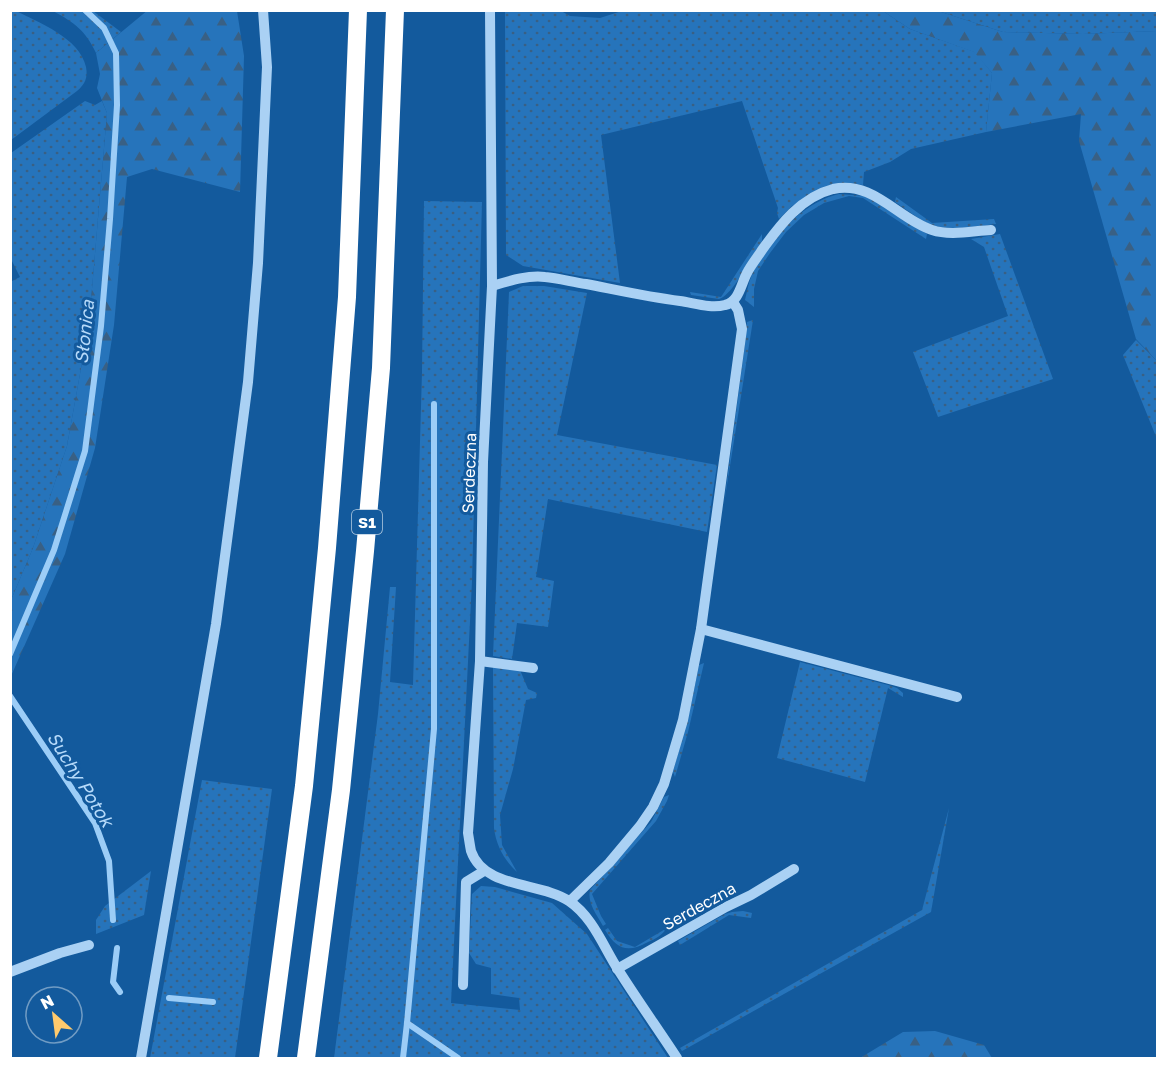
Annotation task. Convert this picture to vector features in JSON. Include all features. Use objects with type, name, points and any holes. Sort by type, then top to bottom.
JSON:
[{"type":"highway","name":"S1","points":[[268,1059],[304,786],[327,548],[347,297],[358,10]]},
{"type":"highway","name":"S1","points":[[306,1059],[341,790],[381,368],[395,10]]},
{"type":"street","points":[[141,1059],[216,624],[248,382],[258,263],[267,67],[262,10]]},
{"type":"street","name":"Serdeczna","points":[[484,871],[472,854],[468,834],[480,661],[483,462],[492,286],[490,10]]},
{"type":"street","points":[[492,286],[518,278],[545,277],[661,299],[716,306],[726,305],[733,302],[747,273],[786,219],[810,200],[833,189],[844,188],[868,193],[934,231],[991,230]]},
{"type":"street","points":[[570,901],[609,863],[640,826],[664,784],[683,720],[700,629],[742,329],[738,310],[733,302]]},
{"type":"street","points":[[700,629],[957,697]]},
{"type":"street","points":[[480,661],[533,668]]},
{"type":"street","name":"Serdeczna","points":[[617,969],[751,895],[794,868]]},
{"type":"street","points":[[463,985],[466,882],[484,871],[509,882],[557,895],[570,901],[584,914],[617,969],[677,1059]]},
{"type":"street","points":[[10,972],[60,953],[89,945]]},
{"type":"green space","points":[[14,10],[67,39],[82,57],[87,74],[84,83],[77,91],[11,140],[10,11]]},
{"type":"green space","points":[[148,10],[237,11],[244,56],[240,192],[152,169],[127,177],[114,325],[95,448],[65,554],[11,676],[11,600],[33,548],[67,446],[89,324],[107,113],[97,88],[100,74],[96,53]]},
{"type":"green space","points":[[625,10],[883,11],[910,29],[975,52],[992,73],[986,132],[911,149],[890,162],[864,172],[863,185],[846,183],[792,206],[779,219],[778,208],[742,101],[601,135],[620,283],[523,266],[506,255],[505,11],[561,11],[570,16],[600,18]]},
{"type":"green space","points":[[53,11],[93,11],[121,32],[96,53],[88,38],[79,28]]},
{"type":"green space","points":[[883,11],[938,11],[1003,32],[1083,34],[1157,31],[1157,361],[1136,339],[1079,141],[1081,114],[986,132],[992,73],[974,52],[910,29]]},
{"type":"green space","points":[[938,11],[1157,11],[1157,31],[1083,34],[1003,32]]},
{"type":"green space","points":[[85,101],[95,105],[102,101],[107,113],[89,324],[67,446],[33,548],[11,600],[10,282],[20,277],[11,259],[11,153]]},
{"type":"green space","points":[[839,194],[864,196],[877,202],[927,234],[926,239],[863,198],[849,196],[824,203],[804,215],[786,232],[770,253],[758,271],[754,289],[754,307],[745,300],[751,277],[776,238],[799,215],[825,198]]},
{"type":"green space","points":[[896,197],[932,223],[994,219],[996,224],[946,228],[930,224],[895,202]]},
{"type":"green space","points":[[424,201],[482,202],[472,581],[451,1003],[520,1010],[519,998],[491,994],[491,968],[476,964],[469,953],[472,894],[481,886],[495,887],[552,903],[587,934],[668,1058],[334,1058],[378,714],[390,587],[396,587],[390,682],[413,685],[422,372]]},
{"type":"green space","points":[[762,234],[762,241],[748,264],[724,296],[719,299],[691,295],[690,292],[721,297]]},
{"type":"green space","points":[[1000,234],[1053,379],[938,417],[913,352],[1008,316],[984,247],[971,239]]},
{"type":"green space","points":[[523,286],[544,286],[587,293],[557,435],[717,465],[707,532],[548,499],[536,577],[554,581],[548,627],[517,623],[512,659],[493,656],[509,292]]},
{"type":"green space","points":[[753,320],[724,504],[747,322]]},
{"type":"green space","points":[[1136,340],[1157,361],[1157,439],[1123,355]]},
{"type":"green space","points":[[800,662],[888,685],[903,693],[903,697],[888,688],[865,782],[777,758]]},
{"type":"green space","points":[[704,663],[675,777],[673,772],[699,665]]},
{"type":"green space","points":[[493,666],[520,670],[528,689],[537,693],[536,698],[526,700],[513,769],[500,815],[502,845],[517,872],[501,852],[494,828]]},
{"type":"green space","points":[[202,780],[272,789],[235,1058],[150,1058]]},
{"type":"green space","points":[[669,795],[656,821],[592,894],[606,924],[603,926],[591,904],[590,890],[651,822],[664,797]]},
{"type":"green space","points":[[949,808],[931,912],[682,1051],[680,1048],[922,910]]},
{"type":"green space","points":[[151,871],[144,915],[96,934],[96,920],[105,906]]},
{"type":"green space","points":[[743,911],[752,913],[751,918],[729,915],[680,945],[678,941],[725,914]]},
{"type":"green space","points":[[608,928],[617,941],[635,947],[667,928],[654,940],[635,948],[624,948],[609,937],[605,930]]},
{"type":"green space","points":[[935,1031],[984,1045],[992,1058],[860,1058],[903,1032]]},
{"type":"waterway","name":"Słonica","points":[[10,654],[54,550],[85,451],[101,326],[117,105],[116,53],[104,28],[85,10]]},
{"type":"waterway","points":[[403,1058],[434,729],[434,404]]},
{"type":"waterway","name":"Suchy Potok","points":[[10,696],[95,823],[109,861],[113,920]]},
{"type":"waterway","points":[[117,948],[113,982],[120,992]]},
{"type":"waterway","points":[[169,998],[213,1002]]},
{"type":"waterway","name":"Suchy Potok","points":[[407,1023],[458,1058]]}]
